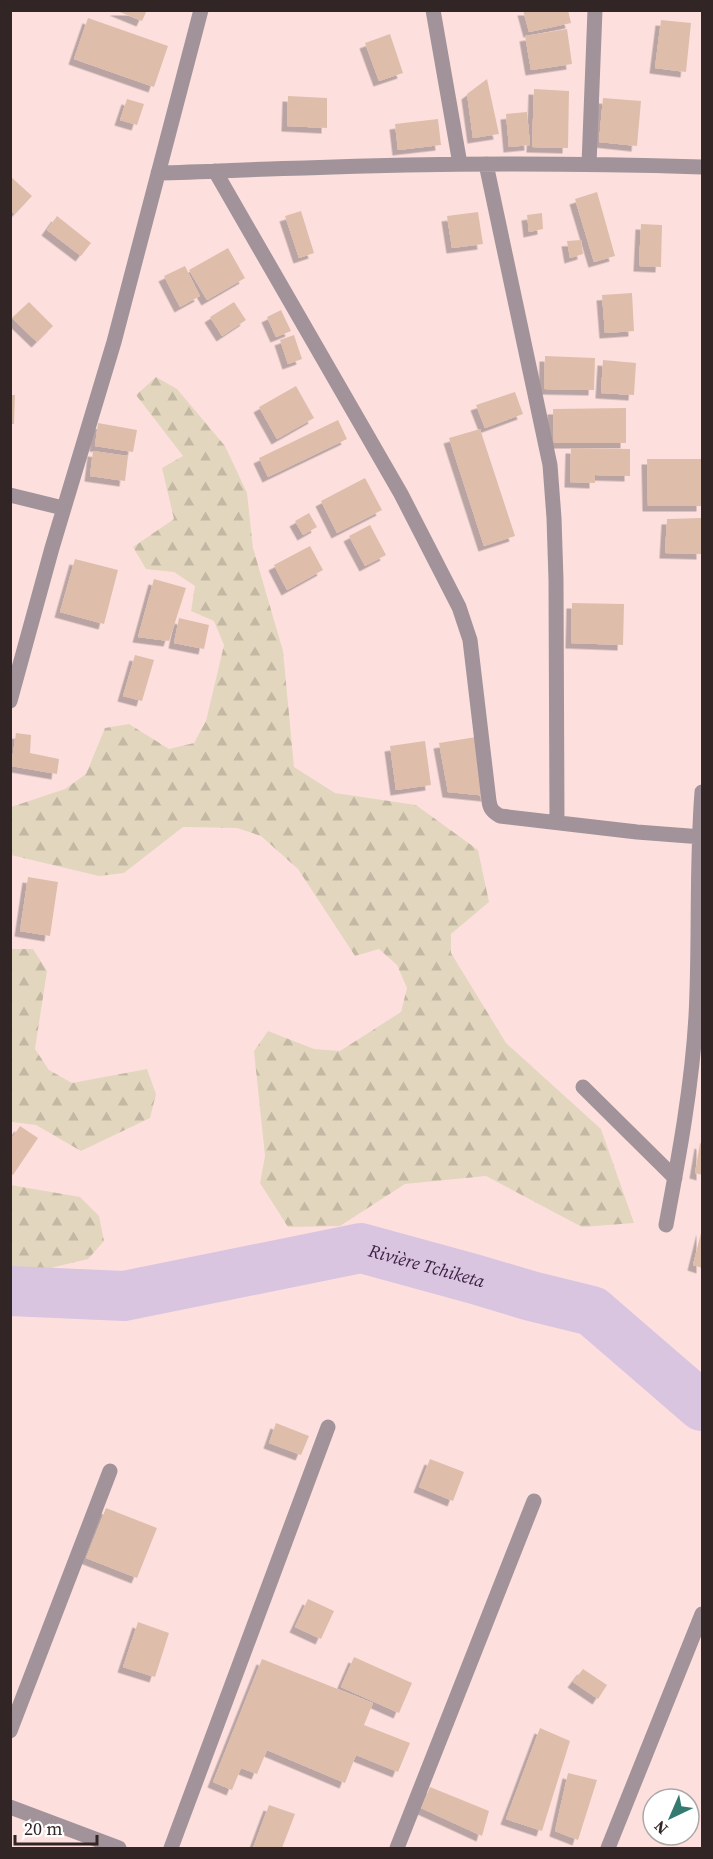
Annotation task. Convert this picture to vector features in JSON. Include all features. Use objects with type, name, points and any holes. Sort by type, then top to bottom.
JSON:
[{"type":"street","points":[[10,701],[63,508],[114,342],[201,10]]},
{"type":"street","points":[[433,10],[460,164]]},
{"type":"street","points":[[589,164],[595,10]]},
{"type":"street","points":[[158,173],[460,164],[702,167]]},
{"type":"street","points":[[486,164],[550,465],[556,580],[557,822]]},
{"type":"street","points":[[215,171],[401,494],[459,607],[470,640],[490,807],[500,816],[701,837]]},
{"type":"street","points":[[10,495],[63,508]]},
{"type":"street","points":[[666,1225],[691,1067],[696,1016],[702,792]]},
{"type":"street","points":[[583,1087],[675,1178]]},
{"type":"street","points":[[171,1848],[328,1427]]},
{"type":"street","points":[[10,1731],[110,1472]]},
{"type":"street","points":[[398,1848],[534,1501]]},
{"type":"street","points":[[608,1848],[702,1614]]},
{"type":"street","points":[[10,1807],[119,1848]]},
{"type":"green space","points":[[156,377],[177,389],[225,446],[247,493],[253,548],[283,651],[294,767],[335,793],[416,805],[478,850],[489,902],[451,934],[451,953],[506,1043],[601,1129],[634,1223],[582,1227],[486,1176],[405,1184],[340,1226],[288,1227],[260,1183],[265,1156],[254,1051],[268,1031],[314,1049],[340,1051],[401,1012],[407,988],[397,965],[379,949],[355,956],[298,869],[261,836],[237,828],[183,827],[124,873],[99,876],[11,855],[11,807],[65,789],[86,774],[105,728],[129,724],[169,749],[194,743],[206,721],[224,645],[214,621],[191,611],[195,586],[174,572],[146,569],[133,547],[174,519],[162,468],[183,456],[136,395]]},
{"type":"green space","points":[[11,949],[33,949],[47,971],[35,1049],[49,1070],[72,1083],[147,1069],[156,1094],[150,1118],[81,1151],[36,1125],[11,1123]]},
{"type":"green space","points":[[11,1185],[80,1197],[99,1216],[104,1241],[88,1259],[11,1279]]},
{"type":"building","points":[[115,10],[147,10],[142,21]]},
{"type":"building","points":[[523,10],[568,10],[571,23],[529,32]]},
{"type":"building","points":[[88,18],[168,46],[154,87],[74,59]]},
{"type":"building","points":[[661,20],[691,23],[686,72],[655,68]]},
{"type":"building","points":[[567,29],[572,64],[531,70],[525,36]]},
{"type":"building","points":[[390,34],[403,73],[379,81],[365,43]]},
{"type":"building","points":[[487,79],[499,134],[473,138],[467,94]]},
{"type":"building","points":[[534,89],[569,91],[568,148],[532,147]]},
{"type":"building","points":[[288,96],[327,98],[327,128],[287,126]]},
{"type":"building","points":[[603,98],[641,101],[637,146],[599,142]]},
{"type":"building","points":[[127,99],[144,104],[137,125],[120,120]]},
{"type":"building","points":[[527,112],[530,145],[509,147],[506,114]]},
{"type":"building","points":[[438,119],[441,145],[398,150],[395,124]]},
{"type":"building","points":[[10,176],[32,196],[15,214],[10,210]]},
{"type":"building","points":[[597,192],[615,256],[594,262],[575,199]]},
{"type":"building","points":[[301,211],[314,253],[299,258],[285,216]]},
{"type":"building","points":[[478,212],[483,244],[452,248],[447,216]]},
{"type":"building","points":[[542,213],[543,229],[529,232],[527,215]]},
{"type":"building","points":[[57,216],[91,243],[81,256],[47,230]]},
{"type":"building","points":[[641,224],[662,225],[661,267],[639,266]]},
{"type":"building","points":[[581,240],[583,254],[570,258],[567,241]]},
{"type":"building","points":[[228,248],[245,278],[207,300],[189,270]]},
{"type":"building","points":[[185,266],[200,296],[180,307],[164,276]]},
{"type":"building","points":[[632,293],[634,331],[605,333],[602,295]]},
{"type":"building","points":[[29,302],[53,326],[37,342],[12,318]]},
{"type":"building","points":[[234,302],[246,320],[222,336],[210,317]]},
{"type":"building","points":[[281,310],[291,331],[276,337],[267,317]]},
{"type":"building","points":[[294,335],[302,359],[288,364],[280,340]]},
{"type":"building","points":[[545,356],[595,358],[594,390],[544,389]]},
{"type":"building","points":[[603,360],[636,363],[634,395],[601,393]]},
{"type":"building","points":[[296,386],[314,418],[277,439],[259,407]]},
{"type":"building","points":[[515,392],[523,414],[485,428],[476,405]]},
{"type":"building","points":[[10,395],[15,395],[14,424],[10,424]]},
{"type":"building","points":[[626,408],[626,443],[554,443],[553,409]]},
{"type":"building","points":[[338,420],[347,439],[268,477],[259,458]]},
{"type":"building","points":[[98,423],[137,430],[133,452],[95,446]]},
{"type":"building","points":[[480,429],[515,536],[484,546],[449,438]]},
{"type":"building","points":[[571,448],[630,449],[630,476],[595,475],[595,483],[570,482]]},
{"type":"building","points":[[93,451],[128,456],[125,481],[90,476]]},
{"type":"building","points":[[647,459],[702,459],[702,506],[648,506]]},
{"type":"building","points":[[365,478],[382,510],[337,533],[321,501]]},
{"type":"building","points":[[309,513],[317,527],[303,535],[295,521]]},
{"type":"building","points":[[701,518],[702,554],[665,553],[667,519]]},
{"type":"building","points":[[370,525],[386,555],[365,566],[349,536]]},
{"type":"building","points":[[310,546],[323,570],[287,590],[274,565]]},
{"type":"building","points":[[75,559],[118,570],[104,624],[60,612]]},
{"type":"building","points":[[154,579],[186,588],[169,641],[138,637]]},
{"type":"building","points":[[572,603],[624,604],[623,645],[571,643]]},
{"type":"building","points":[[179,618],[209,625],[204,649],[174,643]]},
{"type":"building","points":[[135,655],[154,660],[142,701],[123,696]]},
{"type":"building","points":[[16,733],[31,735],[30,753],[59,759],[57,774],[11,766]]},
{"type":"building","points":[[476,737],[487,796],[448,792],[439,743]]},
{"type":"building","points":[[425,741],[431,785],[396,790],[390,746]]},
{"type":"building","points":[[28,877],[58,882],[50,936],[20,931]]},
{"type":"building","points":[[20,1126],[38,1138],[13,1175],[10,1174],[10,1141]]},
{"type":"building","points":[[700,1143],[702,1144],[702,1175],[695,1173]]},
{"type":"building","points":[[702,1229],[702,1268],[693,1265]]},
{"type":"building","points":[[276,1423],[309,1436],[301,1455],[269,1443]]},
{"type":"building","points":[[430,1459],[464,1472],[453,1501],[419,1487]]},
{"type":"building","points":[[106,1508],[157,1528],[137,1578],[86,1558]]},
{"type":"building","points":[[308,1599],[334,1611],[321,1639],[295,1627]]},
{"type":"building","points":[[138,1622],[169,1633],[155,1677],[123,1667]]},
{"type":"building","points":[[354,1657],[412,1683],[399,1713],[341,1687]]},
{"type":"building","points":[[262,1659],[373,1703],[364,1725],[410,1743],[398,1772],[356,1755],[345,1783],[267,1750],[257,1774],[241,1768],[232,1790],[213,1782]]},
{"type":"building","points":[[583,1669],[607,1685],[598,1699],[573,1682]]},
{"type":"building","points":[[540,1728],[570,1741],[542,1831],[506,1819]]},
{"type":"building","points":[[568,1773],[597,1780],[578,1840],[555,1831]]},
{"type":"building","points":[[430,1787],[489,1811],[482,1836],[421,1808]]},
{"type":"building","points":[[269,1805],[295,1814],[282,1848],[253,1848]]},
{"type":"waterway","name":"Rivière Tchiketa","points":[[10,1291],[124,1296],[361,1248],[592,1311],[702,1406]]}]
